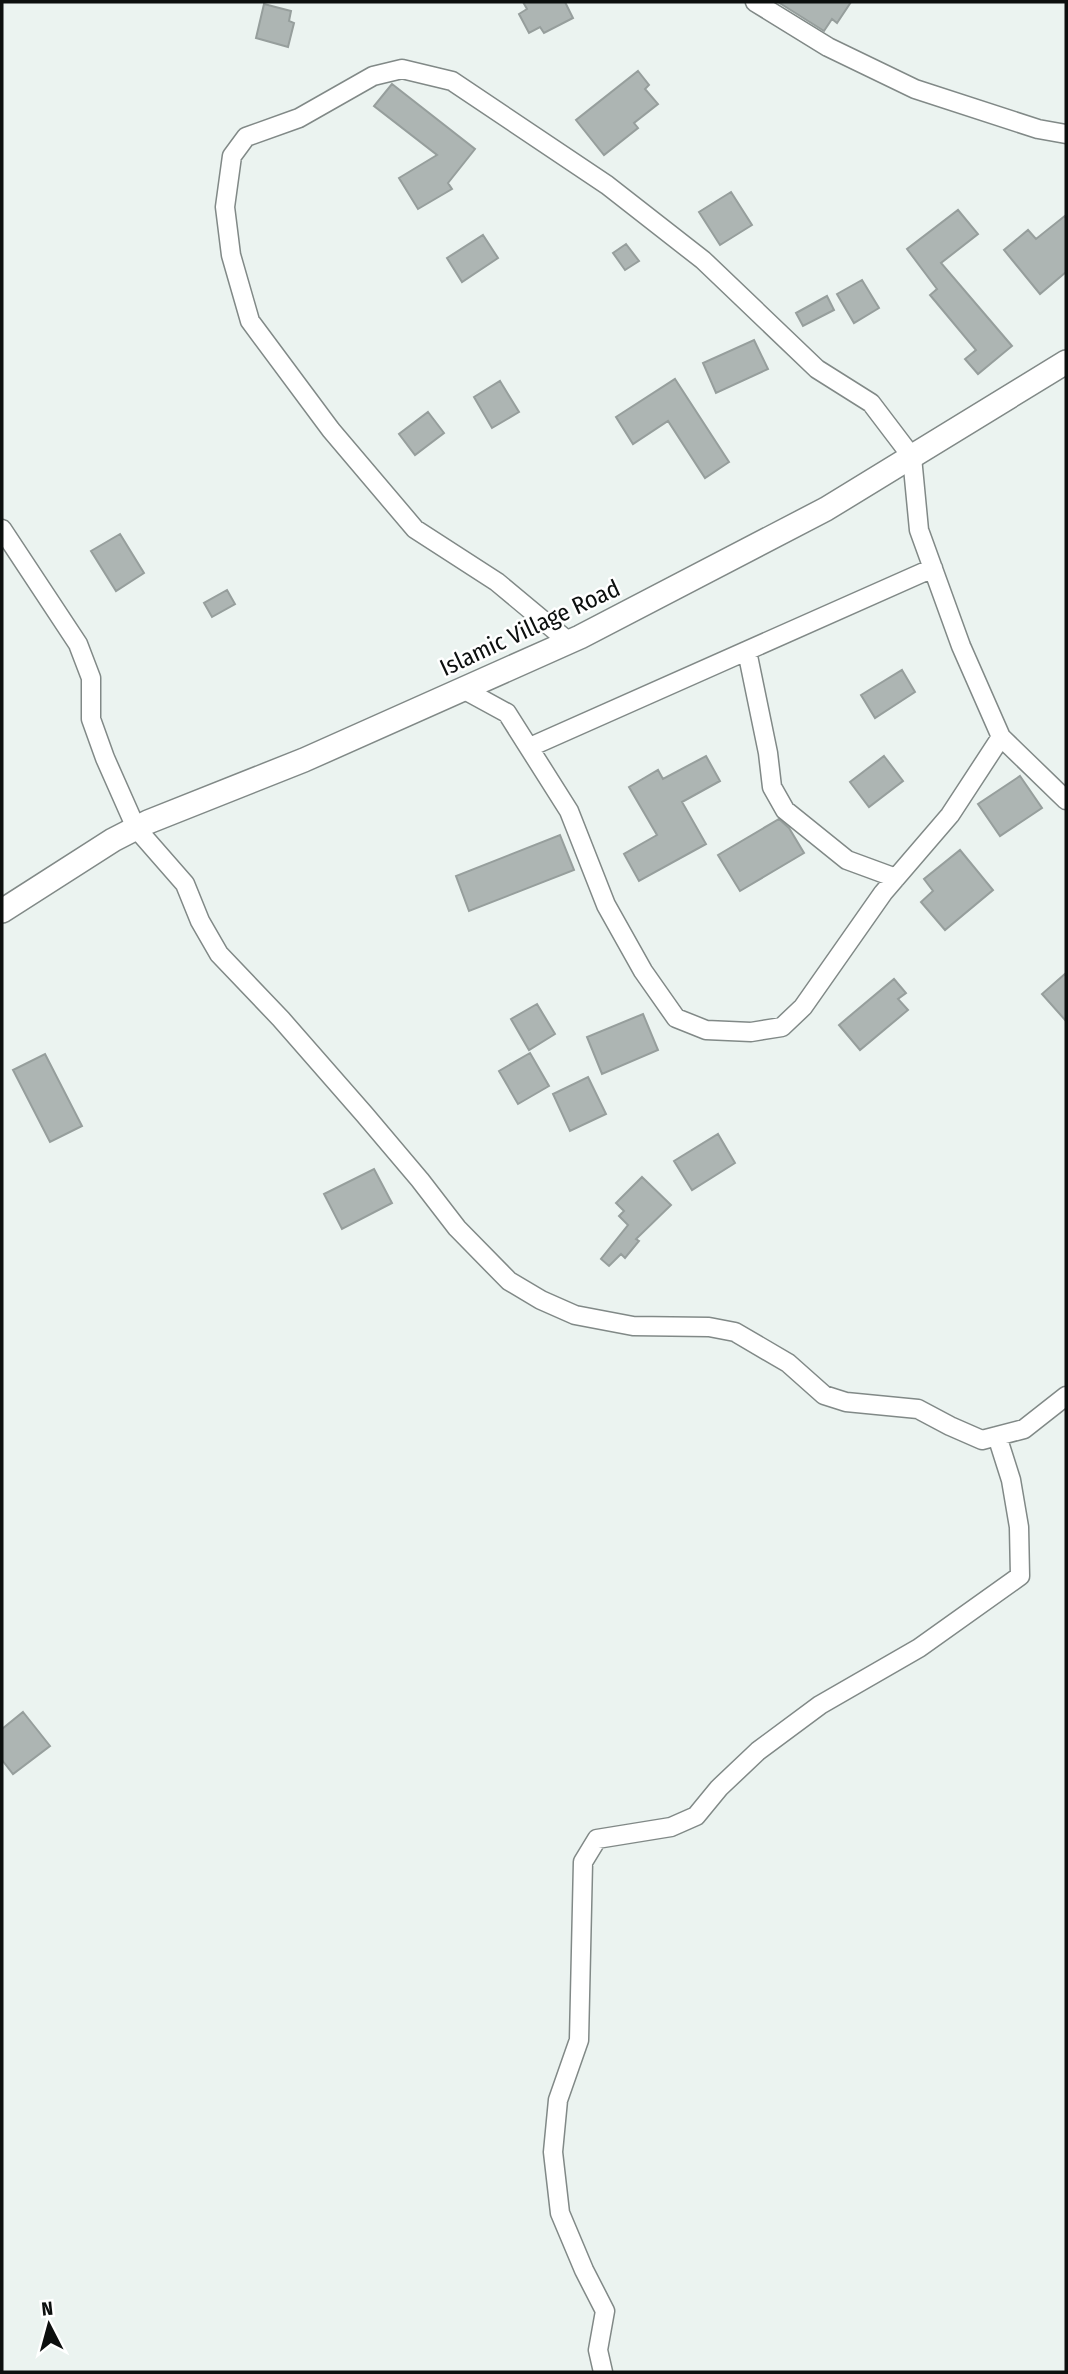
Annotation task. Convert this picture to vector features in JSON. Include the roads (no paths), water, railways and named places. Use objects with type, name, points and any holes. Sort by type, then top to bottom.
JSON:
[{"type":"street","points":[[755,2],[828,47],[915,89],[1038,129],[1066,134]]},
{"type":"street","points":[[569,642],[497,582],[415,528],[331,430],[250,321],[231,255],[225,207],[232,156],[246,137],[299,118],[373,76],[402,69],[452,81],[607,185],[703,260],[817,369],[871,403],[912,457],[919,530],[961,646],[1001,737],[1066,800]]},
{"type":"street","name":"Islamic Village Road","points":[[2,911],[136,828],[304,760],[569,642],[826,509],[1066,362]]},
{"type":"street","points":[[2,529],[78,644],[90,678],[91,719],[136,828],[185,884],[200,920],[219,954],[281,1019],[365,1115],[457,1228],[509,1281],[541,1300],[575,1315],[633,1326],[709,1327],[735,1332],[788,1363],[824,1395],[846,1402],[918,1409],[982,1440],[1024,1429],[1066,1396]]},
{"type":"street","points":[[530,747],[933,568]]},
{"type":"street","points":[[747,651],[772,787],[785,810],[847,860],[896,878]]},
{"type":"street","points":[[463,689],[507,713],[569,811],[606,905],[643,971],[676,1018],[706,1030],[751,1032],[782,1027],[803,1007],[867,915],[950,815],[1001,737]]},
{"type":"street","points":[[603,2372],[598,2350],[605,2311],[560,2213],[552,2151],[558,2100],[579,2040],[583,1862],[597,1839],[671,1827],[696,1816],[719,1788],[758,1751],[820,1705],[919,1648],[1020,1576],[1017,1516],[1011,1480],[997,1436]]}]
